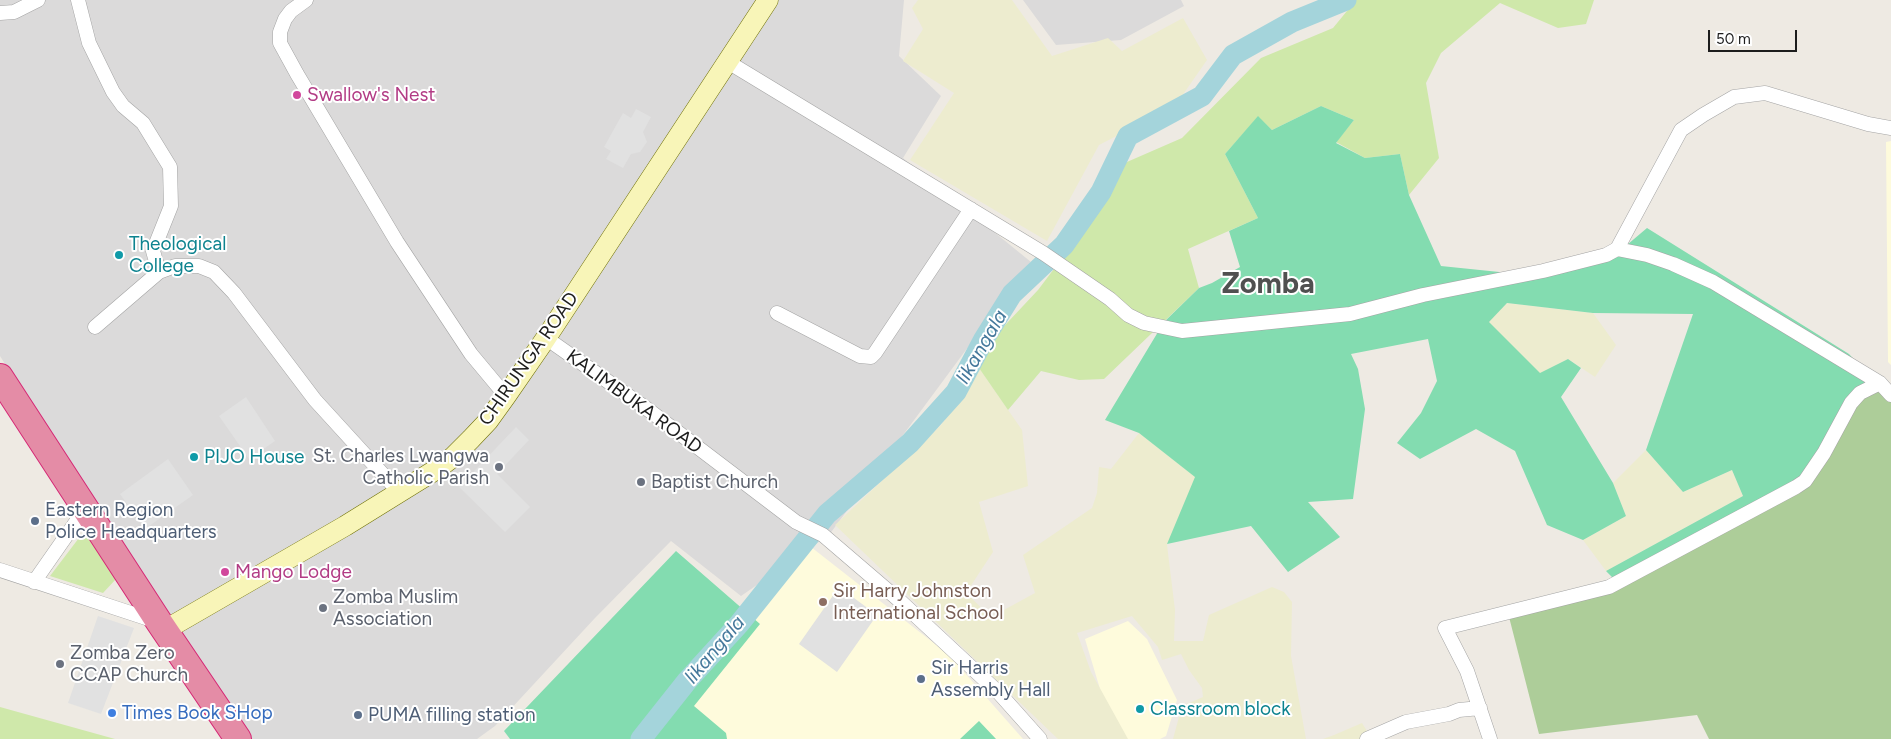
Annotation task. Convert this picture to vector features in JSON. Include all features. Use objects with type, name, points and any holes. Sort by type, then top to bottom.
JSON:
[{"type":"highway","points":[[0,377],[238,739]]},
{"type":"street","points":[[0,13],[14,12],[38,0]]},
{"type":"street","points":[[78,0],[89,43],[113,92],[123,106],[143,124],[170,166],[171,206],[153,251],[159,272]]},
{"type":"street","points":[[306,0],[291,11],[285,19],[280,32],[280,43],[397,242],[471,354],[506,396]]},
{"type":"street","name":"CHIRUNGA ROAD","points":[[162,626],[345,526],[438,469],[453,457],[488,421],[546,338],[768,0]]},
{"type":"street","points":[[728,62],[1068,270],[1128,315],[1144,323],[1182,331],[1358,313],[1423,295],[1543,271],[1606,255],[1617,248],[1681,130],[1734,97],[1765,94],[1868,124],[1891,128]]},
{"type":"street","points":[[777,313],[860,356],[871,356],[971,209]]},
{"type":"street","points":[[1617,248],[1647,255],[1673,264],[1713,282],[1880,383],[1891,395]]},
{"type":"street","points":[[95,327],[159,272],[175,266],[199,266],[214,272],[234,293],[315,400],[399,492]]},
{"type":"street","name":"KALIMBUKA ROAD","points":[[546,338],[650,412],[796,522],[823,535],[900,601],[999,693],[1040,739]]},
{"type":"street","points":[[1490,739],[1467,672],[1446,628],[1609,587],[1796,487],[1805,481],[1824,453],[1851,403],[1860,393],[1880,383]]},
{"type":"street","points":[[34,582],[85,509]]},
{"type":"street","points":[[0,570],[162,626]]},
{"type":"street","points":[[1366,739],[1406,722],[1449,714],[1459,710],[1480,708]]},
{"type":"shaded area","points":[[0,0],[904,0],[899,56],[941,96],[903,158],[1031,262],[829,535],[741,596],[671,541],[595,618],[495,726],[477,739],[252,739],[166,618],[0,356]]},
{"type":"shaded area","points":[[1023,0],[1181,0],[1184,6],[1121,40],[1056,45]]},
{"type":"shaded area","points":[[636,109],[651,117],[643,132],[647,142],[640,152],[631,154],[623,168],[606,159],[611,151],[604,147],[623,113],[631,118]]},
{"type":"shaded area","points":[[1891,141],[1891,365],[1888,362],[1886,142]]},
{"type":"shaded area","points":[[246,397],[275,441],[249,459],[219,416]]},
{"type":"shaded area","points":[[516,427],[529,440],[497,474],[530,507],[505,532],[459,487]]},
{"type":"shaded area","points":[[168,459],[193,495],[145,529],[120,494]]},
{"type":"shaded area","name":"Sir Harry Johnston International School","points":[[811,547],[949,655],[1023,739],[654,739]]},
{"type":"shaded area","points":[[839,587],[877,615],[837,672],[799,644]]},
{"type":"shaded area","points":[[98,616],[134,628],[101,714],[68,703]]},
{"type":"shaded area","points":[[1128,621],[1147,639],[1177,700],[1166,736],[1160,739],[1115,739],[1085,639]]},
{"type":"green space","points":[[918,0],[1012,0],[1052,56],[1108,38],[1122,51],[1183,18],[1207,60],[1175,106],[1099,145],[1047,241],[910,160],[954,93],[903,61],[923,29],[912,8]]},
{"type":"green space","points":[[1356,0],[1594,0],[1586,24],[1558,28],[1500,3],[1441,53],[1426,83],[1439,158],[1409,195],[1400,154],[1365,158],[1336,142],[1354,120],[1321,106],[1272,130],[1258,117],[1225,154],[1258,218],[1188,249],[1199,288],[1104,379],[1079,380],[1041,371],[1008,410],[979,368],[992,339],[1038,290],[1079,239],[1120,165],[1182,138],[1261,58],[1333,28]]},
{"type":"green space","points":[[1321,106],[1354,120],[1336,143],[1365,158],[1400,154],[1409,195],[1441,266],[1509,273],[1621,250],[1647,228],[1849,354],[1878,385],[1851,409],[1808,488],[1698,542],[1621,586],[1606,571],[1743,496],[1732,470],[1683,492],[1646,450],[1693,314],[1593,313],[1507,303],[1489,322],[1540,373],[1568,359],[1581,368],[1561,397],[1613,483],[1626,516],[1583,540],[1547,525],[1515,451],[1476,429],[1420,459],[1397,443],[1421,413],[1437,381],[1428,339],[1351,354],[1358,369],[1365,409],[1353,499],[1308,502],[1340,537],[1288,572],[1251,526],[1167,544],[1195,477],[1139,433],[1105,420],[1164,322],[1199,288],[1240,267],[1229,231],[1258,218],[1225,154],[1258,116],[1272,130]]},
{"type":"green space","points":[[1507,303],[1593,313],[1616,345],[1595,377],[1568,359],[1540,374],[1488,322]]},
{"type":"green space","points":[[979,368],[1022,430],[1028,486],[979,502],[993,552],[966,593],[991,617],[1035,593],[1023,555],[1092,508],[1097,493],[1099,467],[1111,469],[1139,433],[1196,477],[1167,545],[1175,610],[1174,641],[1203,641],[1209,615],[1272,587],[1284,592],[1292,602],[1291,656],[1306,739],[1173,739],[1182,706],[1203,697],[1202,688],[1189,670],[1181,654],[1162,660],[1158,647],[1132,616],[1077,633],[1091,672],[1128,739],[1058,739],[835,525],[941,425]]},
{"type":"green space","points":[[1878,385],[1891,399],[1891,739],[1709,739],[1697,715],[1539,734],[1508,613],[1621,586],[1698,542]]},
{"type":"green space","points":[[1646,450],[1683,492],[1732,470],[1743,496],[1606,571],[1583,540],[1626,516],[1613,483]]},
{"type":"green space","points":[[85,530],[116,579],[103,593],[50,576]]},
{"type":"green space","points":[[676,551],[760,624],[694,706],[726,733],[727,739],[510,739],[504,731]]},
{"type":"green space","points":[[0,707],[115,739],[0,739]]},
{"type":"green space","points":[[979,721],[996,739],[960,739]]},
{"type":"green space","points":[[1362,723],[1372,739],[1323,739],[1334,735]]},
{"type":"waterway","name":"likangala","points":[[641,739],[687,681],[739,624],[827,514],[910,443],[956,392],[984,339],[1012,294],[1064,245],[1101,192],[1128,136],[1202,96],[1233,55],[1292,22],[1346,0]]},
{"type":"place","name":"Swallow's Nest","points":[[297,95]]},
{"type":"place","name":"Theological College","points":[[119,255]]},
{"type":"place","name":"PIJO House","points":[[194,457]]},
{"type":"place","name":"St. Charles Lwangwa Catholic Parish","points":[[499,467]]},
{"type":"place","name":"Baptist Church","points":[[641,482]]},
{"type":"place","name":"Eastern Region Police Headquarters","points":[[35,521]]},
{"type":"place","name":"Mango Lodge","points":[[225,572]]},
{"type":"place","name":"Sir Harry Johnston International School","points":[[823,602]]},
{"type":"place","name":"Zomba Muslim Association","points":[[323,608]]},
{"type":"place","name":"Zomba Zero CCAP Church","points":[[60,664]]},
{"type":"place","name":"Sir Harris Assembly Hall","points":[[921,679]]},
{"type":"place","name":"Classroom block","points":[[1140,709]]},
{"type":"place","name":"Times Book SHop","points":[[112,713]]},
{"type":"place","name":"PUMA filling station","points":[[358,715]]},
{"type":"district","name":"Zomba","points":[[1268,285]]}]
